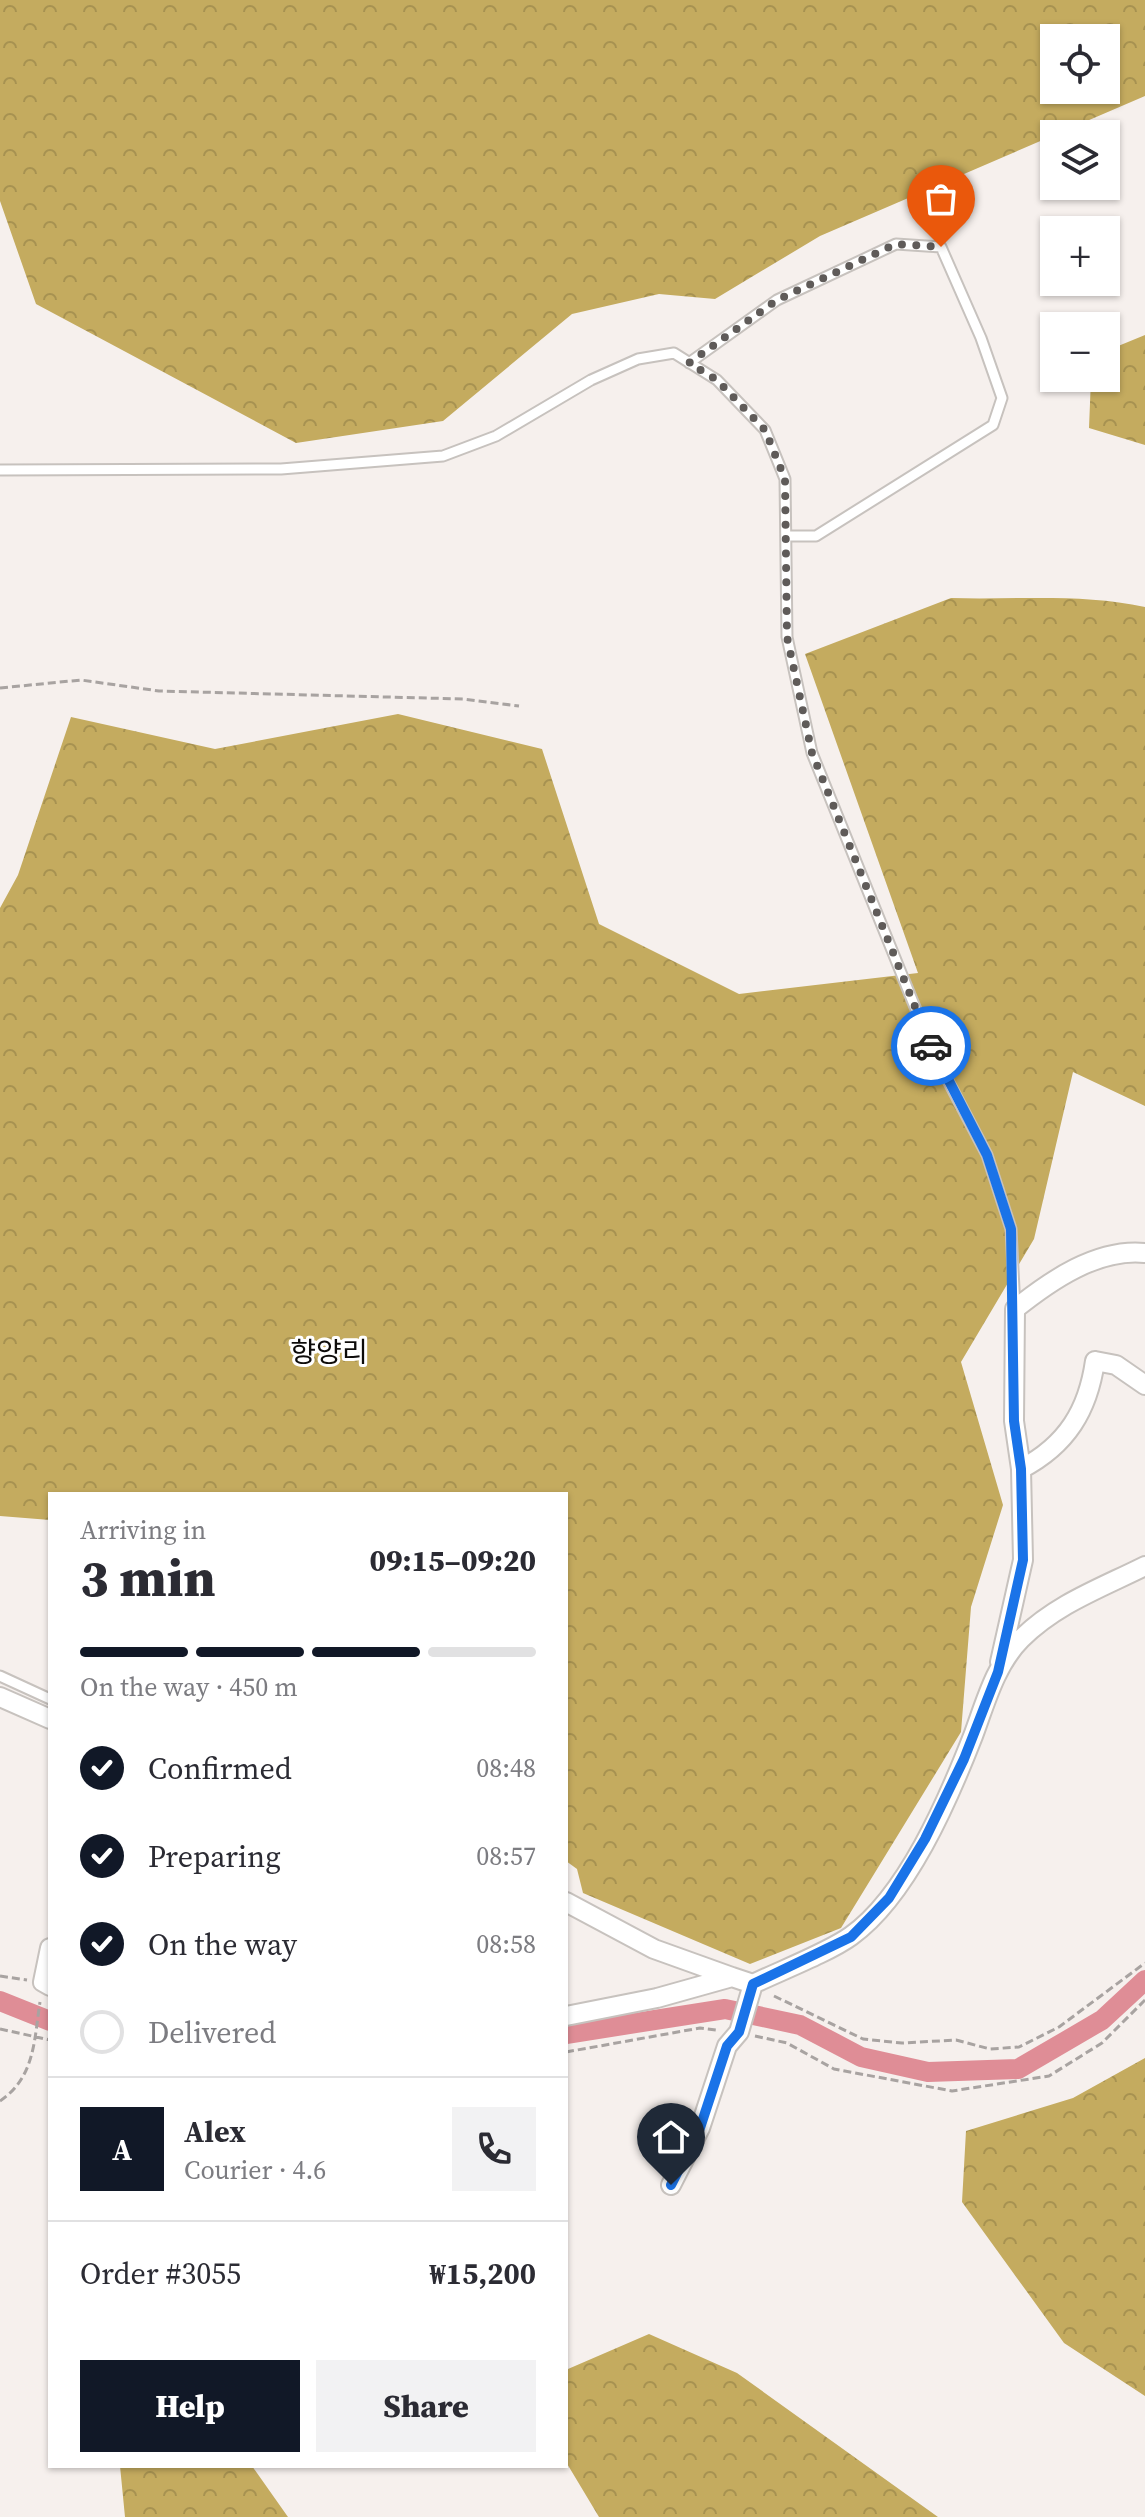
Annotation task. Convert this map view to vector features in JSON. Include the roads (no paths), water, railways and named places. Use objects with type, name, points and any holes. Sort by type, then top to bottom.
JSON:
[{"type":"street","points":[[998,1672],[1023,1560],[1021,1469],[1014,1421],[1015,1309],[1046,1284],[1094,1260],[1145,1253]]},
{"type":"street","points":[[1021,1469],[1036,1461],[1076,1425],[1090,1393],[1095,1361],[1116,1365],[1145,1385]]},
{"type":"street","points":[[568,1903],[654,1949],[753,1985],[851,1937],[889,1898],[938,1812],[998,1672],[1018,1641],[1058,1607],[1145,1566]]},
{"type":"street","points":[[0,1697],[48,1718]]},
{"type":"street","points":[[568,2016],[657,1998],[732,1977]]},
{"type":"street","points":[[671,2185],[700,2128],[727,2046],[739,2031],[753,1985]]},
{"type":"lane","points":[[689,363],[777,300],[896,244],[941,247],[981,338],[1002,398],[993,425],[816,536],[788,536]]},
{"type":"lane","points":[[0,470],[281,469],[443,456],[496,436],[591,380],[638,359],[674,353],[717,380],[765,430],[785,479],[787,637],[812,753],[934,1054],[987,1155],[1011,1229],[1015,1309]]},
{"type":"lane","points":[[0,1676],[48,1698]]},
{"type":"waterway","points":[[568,2034],[725,2009],[800,2025],[861,2057],[928,2072],[1018,2069],[1102,2020],[1145,1980]]},
{"type":"waterway","points":[[0,2001],[48,2020]]},
{"type":"district","name":"향양리","points":[[329,1352]]}]
